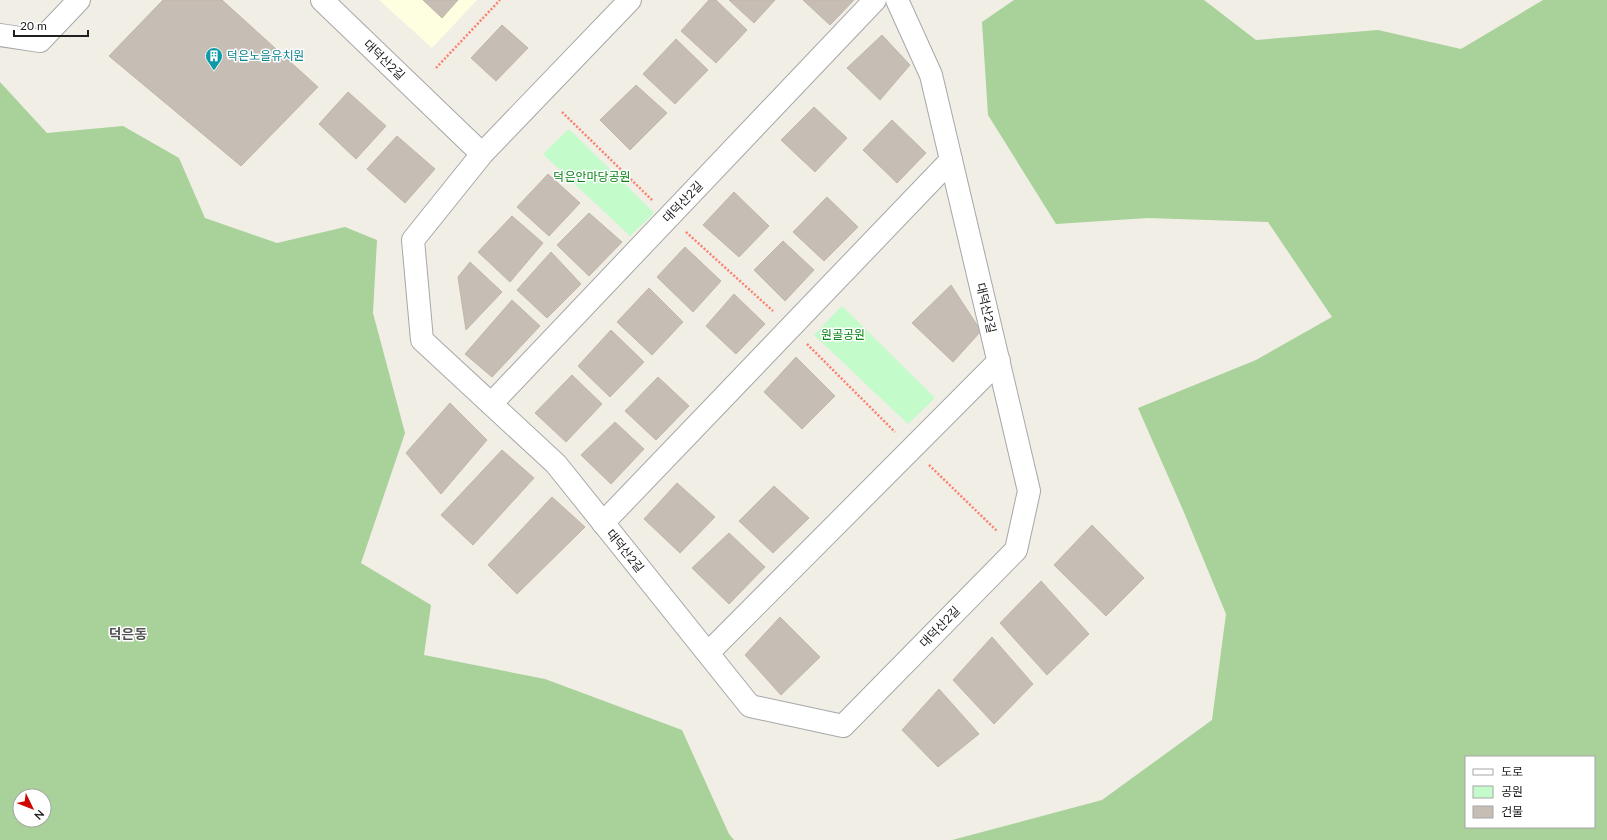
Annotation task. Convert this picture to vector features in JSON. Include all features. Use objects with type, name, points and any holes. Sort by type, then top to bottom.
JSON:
[{"type":"street","points":[[0,35],[40,41],[79,0]]},
{"type":"street","name":"대덕산2길","points":[[322,0],[482,154]]},
{"type":"street","name":"대덕산2길","points":[[630,0],[482,154],[413,240],[422,340],[556,464],[750,706],[842,726],[1016,550],[1029,491],[930,75],[897,0]]},
{"type":"street","name":"대덕산2길","points":[[491,404],[875,0]]},
{"type":"street","name":"대덕산2길","points":[[603,523],[951,160]]},
{"type":"street","points":[[708,653],[999,362]]},
{"type":"path","points":[[436,68],[500,0]]},
{"type":"shaded area","points":[[379,0],[477,0],[432,48]]},
{"type":"green space","points":[[1014,0],[1204,0],[1256,40],[1378,30],[1461,49],[1543,0],[1607,0],[1607,840],[952,840],[1102,800],[1212,720],[1226,614],[1183,510],[1138,408],[1256,360],[1332,317],[1268,222],[1148,218],[1056,224],[988,115],[982,22]]},
{"type":"green space","points":[[0,82],[47,133],[123,126],[179,158],[205,218],[277,243],[345,227],[377,240],[373,313],[405,433],[361,563],[431,605],[424,655],[545,679],[682,730],[729,834],[734,840],[0,840]]},
{"type":"green space","name":"덕은안마당공원","points":[[569,129],[654,213],[630,236],[543,154]]},
{"type":"green space","name":"원골공원","points":[[842,306],[935,398],[908,424],[814,335]]},
{"type":"building","name":"덕은노을유치원","points":[[163,0],[222,0],[318,87],[241,166],[109,56]]},
{"type":"building","points":[[423,0],[458,0],[442,18]]},
{"type":"building","points":[[709,0],[716,0],[747,30],[716,63],[681,31]]},
{"type":"building","points":[[729,0],[775,0],[754,23]]},
{"type":"building","points":[[803,0],[854,0],[830,25]]},
{"type":"building","points":[[502,25],[528,48],[496,81],[471,58]]},
{"type":"building","points":[[882,35],[910,65],[880,100],[847,68]]},
{"type":"building","points":[[676,39],[708,70],[675,104],[643,74]]},
{"type":"building","points":[[636,85],[667,113],[630,150],[600,120]]},
{"type":"building","points":[[348,92],[386,126],[356,159],[319,124]]},
{"type":"building","points":[[814,107],[847,138],[815,172],[781,140]]},
{"type":"building","points":[[892,120],[926,153],[897,183],[863,150]]},
{"type":"building","points":[[397,136],[435,169],[405,203],[367,169]]},
{"type":"building","points":[[548,174],[580,203],[549,236],[517,207]]},
{"type":"building","points":[[734,192],[769,226],[739,257],[703,225]]},
{"type":"building","points":[[827,197],[858,227],[824,261],[793,232]]},
{"type":"building","points":[[589,213],[622,242],[589,276],[557,245]]},
{"type":"building","points":[[512,216],[543,243],[510,282],[478,252]]},
{"type":"building","points":[[783,241],[814,270],[785,301],[754,270]]},
{"type":"building","points":[[685,247],[721,281],[693,312],[657,277]]},
{"type":"building","points":[[551,252],[581,284],[547,318],[517,290]]},
{"type":"building","points":[[470,262],[502,292],[466,330],[458,277]]},
{"type":"building","points":[[951,285],[981,331],[953,362],[912,323]]},
{"type":"building","points":[[649,288],[683,322],[652,355],[617,322]]},
{"type":"building","points":[[734,294],[765,324],[736,354],[706,326]]},
{"type":"building","points":[[512,300],[540,326],[492,377],[465,354]]},
{"type":"building","points":[[611,330],[644,362],[610,397],[578,366]]},
{"type":"building","points":[[796,357],[835,396],[802,429],[764,392]]},
{"type":"building","points":[[572,375],[602,404],[566,442],[535,413]]},
{"type":"building","points":[[658,377],[689,406],[656,440],[625,411]]},
{"type":"building","points":[[450,403],[487,440],[441,494],[406,453]]},
{"type":"building","points":[[615,422],[644,449],[611,484],[581,455]]},
{"type":"building","points":[[502,450],[534,478],[473,545],[441,515]]},
{"type":"building","points":[[677,483],[715,517],[680,553],[644,519]]},
{"type":"building","points":[[774,486],[809,518],[773,553],[739,521]]},
{"type":"building","points":[[552,497],[585,527],[517,594],[488,565]]},
{"type":"building","points":[[1092,525],[1144,578],[1106,616],[1054,565]]},
{"type":"building","points":[[729,533],[765,567],[729,604],[692,568]]},
{"type":"building","points":[[1041,581],[1089,634],[1047,675],[1000,623]]},
{"type":"building","points":[[780,617],[820,657],[781,695],[745,655]]},
{"type":"building","points":[[992,637],[1033,684],[994,724],[953,680]]},
{"type":"building","points":[[939,689],[979,734],[938,767],[902,730]]},
{"type":"place","name":"덕은노을유치원","points":[[214,71]]},
{"type":"district","name":"덕은동","points":[[128,634]]}]
